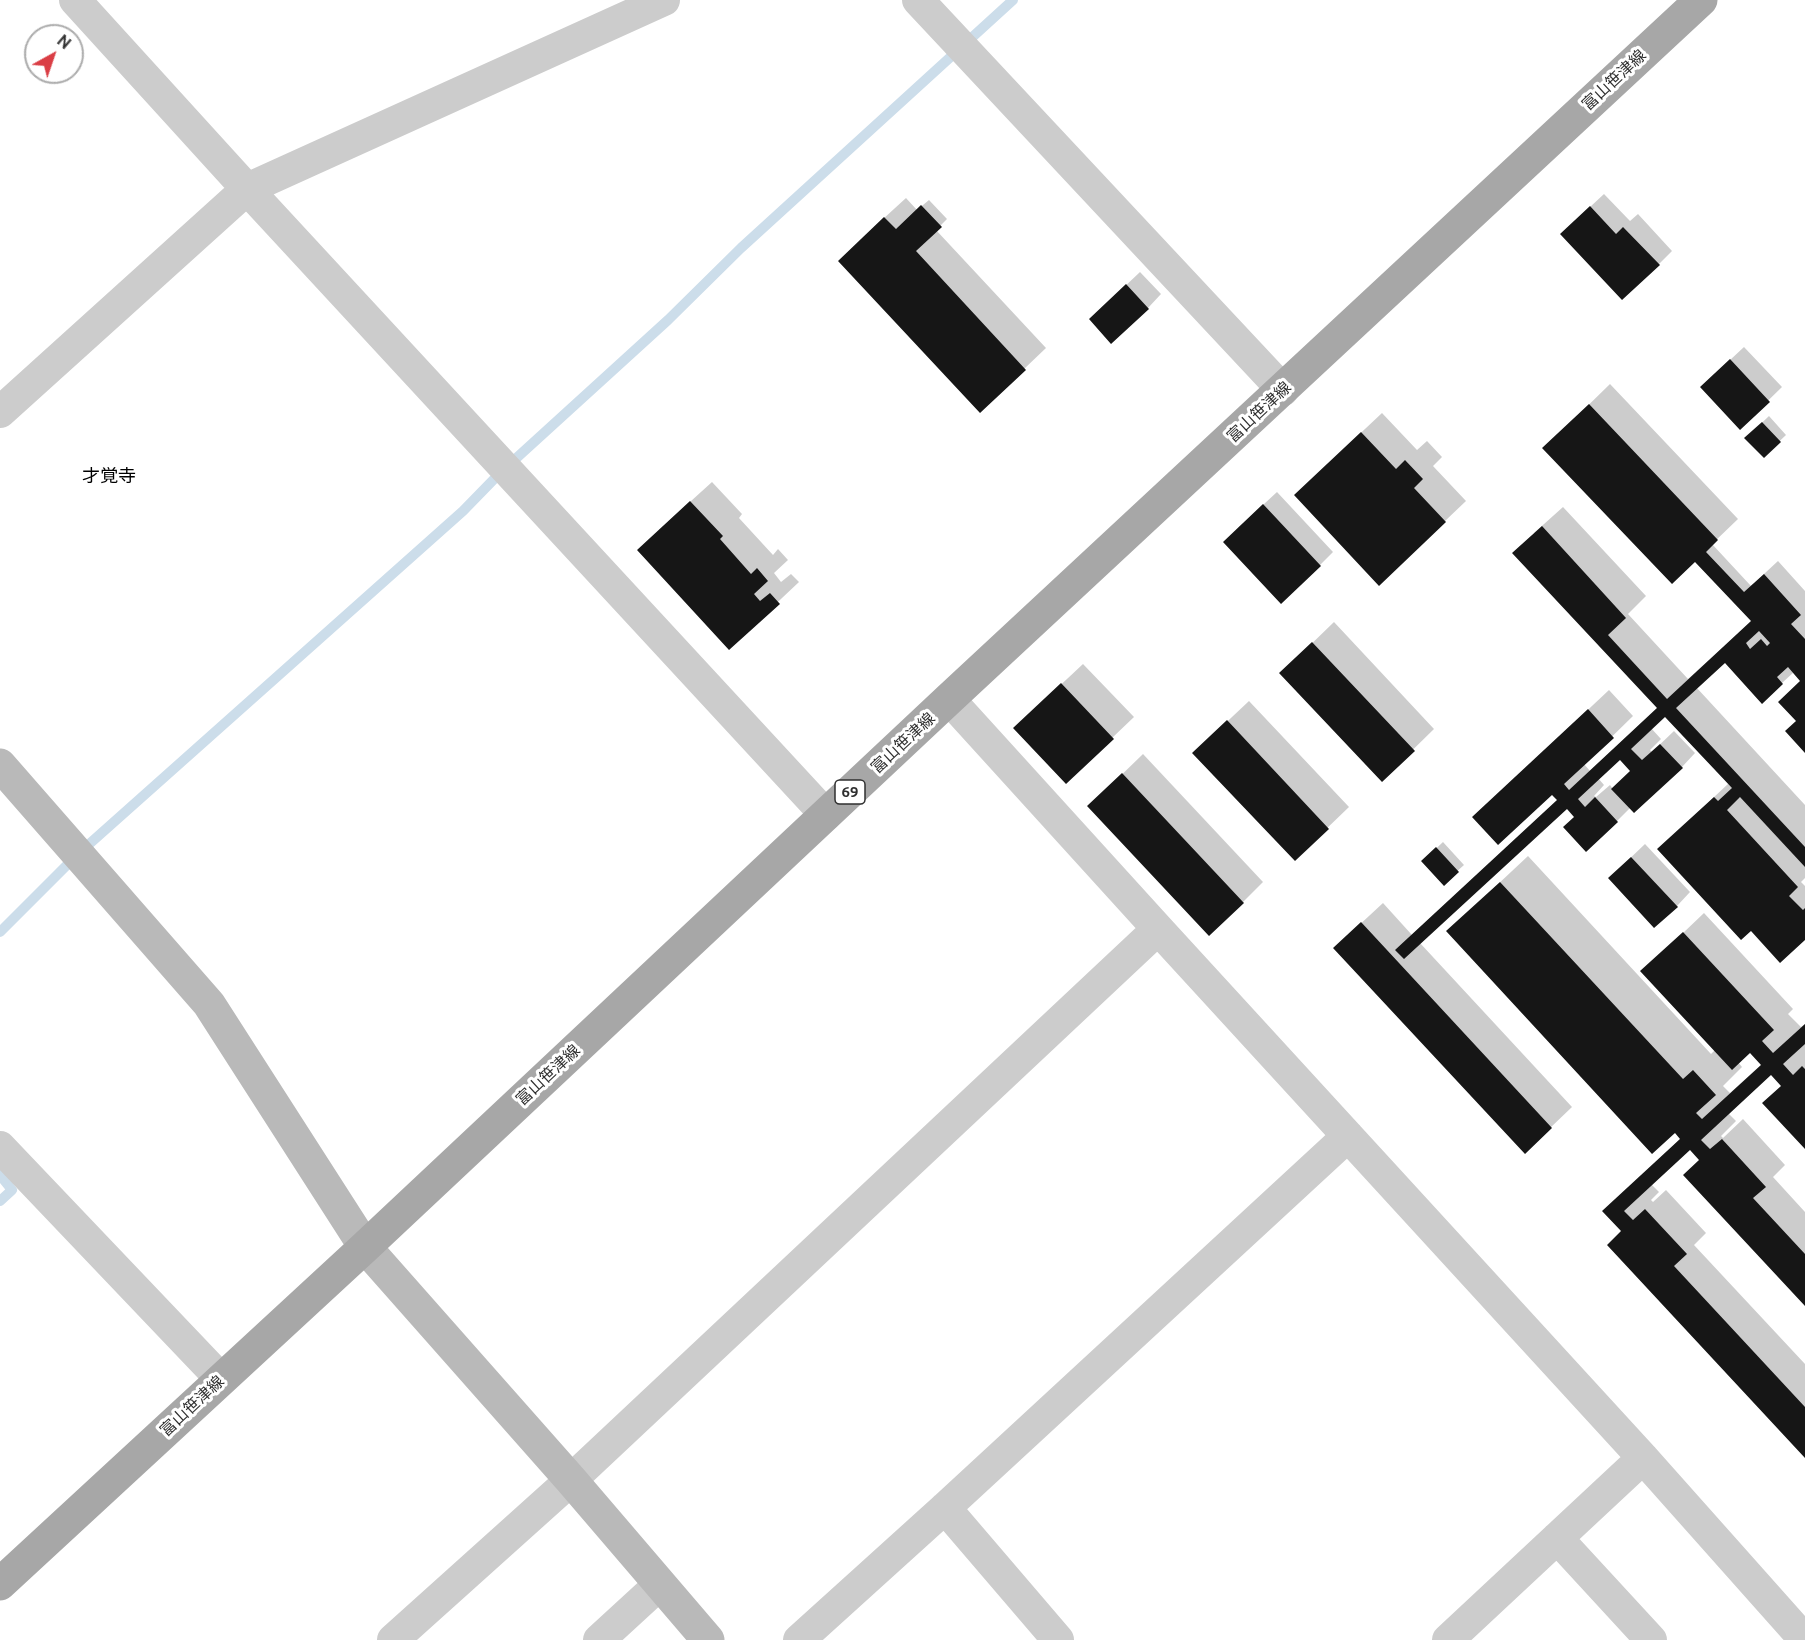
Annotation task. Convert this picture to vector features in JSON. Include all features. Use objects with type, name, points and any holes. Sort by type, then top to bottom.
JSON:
[{"type":"main road","name":"富山笹津線","points":[[0,1584],[1701,0]]},
{"type":"street","points":[[75,0],[826,815]]},
{"type":"street","points":[[0,412],[248,189],[664,0]]},
{"type":"street","points":[[918,0],[1283,390]]},
{"type":"street","points":[[949,699],[1643,1458],[1805,1640]]},
{"type":"street","points":[[0,765],[209,1004],[364,1247],[571,1480],[708,1640]]},
{"type":"street","points":[[393,1640],[571,1480],[1158,929]]},
{"type":"street","points":[[799,1640],[1348,1136]]},
{"type":"street","points":[[0,1147],[221,1379]]},
{"type":"street","points":[[1448,1640],[1643,1458]]},
{"type":"street","points":[[945,1508],[1058,1640]]},
{"type":"street","points":[[1557,1538],[1651,1640]]},
{"type":"street","points":[[599,1640],[660,1584]]},
{"type":"building","points":[[921,205],[942,227],[916,251],[1026,370],[980,413],[838,261],[884,217],[896,229]]},
{"type":"building","points":[[1590,206],[1616,234],[1623,227],[1660,265],[1622,300],[1560,234]]},
{"type":"building","points":[[1126,284],[1149,309],[1111,344],[1089,319]]},
{"type":"building","points":[[1730,359],[1770,402],[1740,430],[1700,387]]},
{"type":"building","points":[[1589,404],[1718,540],[1706,552],[1744,592],[1764,574],[1801,615],[1791,624],[1805,639],[1805,753],[1785,731],[1796,721],[1778,702],[1800,681],[1788,667],[1777,677],[1783,684],[1762,704],[1725,663],[1676,708],[1805,847],[1805,867],[1740,797],[1727,810],[1798,887],[1789,896],[1803,910],[1805,908],[1805,940],[1780,963],[1751,931],[1741,940],[1657,849],[1714,797],[1718,801],[1732,788],[1665,717],[1631,749],[1642,760],[1660,744],[1683,768],[1634,813],[1611,789],[1630,771],[1620,760],[1578,799],[1585,807],[1595,797],[1618,822],[1586,852],[1563,827],[1574,817],[1567,809],[1404,959],[1395,950],[1557,800],[1552,795],[1498,845],[1472,817],[1588,709],[1614,738],[1564,784],[1569,790],[1657,708],[1512,553],[1542,526],[1626,618],[1608,635],[1667,699],[1751,621],[1695,562],[1672,584],[1542,448]],"holes":[[[1759,631],[1770,643],[1767,646],[1761,639],[1750,649],[1746,643]]]},
{"type":"building","points":[[1762,422],[1781,442],[1764,458],[1744,438]]},
{"type":"building","points":[[1361,432],[1396,469],[1405,460],[1423,479],[1414,488],[1446,522],[1379,586],[1294,495]]},
{"type":"building","points":[[690,501],[723,536],[720,539],[751,574],[757,568],[768,581],[754,594],[760,601],[770,593],[780,604],[729,650],[637,550]]},
{"type":"building","points":[[1263,504],[1321,566],[1281,604],[1223,542]]},
{"type":"building","points":[[1312,642],[1415,751],[1382,782],[1279,673]]},
{"type":"building","points":[[1061,683],[1114,739],[1066,784],[1013,728]]},
{"type":"building","points":[[1227,720],[1329,829],[1295,861],[1192,753]]},
{"type":"building","points":[[1122,773],[1244,903],[1209,936],[1087,806]]},
{"type":"building","points":[[1436,847],[1459,872],[1444,886],[1421,861]]},
{"type":"building","points":[[1631,857],[1678,907],[1654,928],[1608,878]]},
{"type":"building","points":[[1500,882],[1683,1079],[1693,1070],[1716,1095],[1696,1113],[1702,1119],[1761,1065],[1750,1053],[1732,1070],[1640,971],[1683,932],[1774,1030],[1762,1041],[1773,1053],[1805,1024],[1805,1044],[1783,1064],[1793,1075],[1802,1066],[1805,1069],[1805,1149],[1762,1103],[1781,1086],[1771,1075],[1701,1140],[1710,1149],[1722,1139],[1766,1187],[1753,1198],[1805,1254],[1805,1306],[1683,1175],[1699,1160],[1690,1150],[1624,1211],[1633,1220],[1645,1209],[1687,1254],[1674,1266],[1805,1407],[1805,1458],[1607,1245],[1621,1231],[1602,1211],[1680,1139],[1675,1133],[1652,1154],[1446,931]]},
{"type":"building","points":[[1361,922],[1552,1128],[1525,1154],[1333,948]]},
{"type":"waterway","points":[[0,932],[78,854],[463,511],[500,473],[668,320],[741,248],[1013,0]]},
{"type":"waterway","points":[[0,1175],[12,1190],[0,1201]]},
{"type":"district","name":"才覚寺","points":[[109,476]]}]
